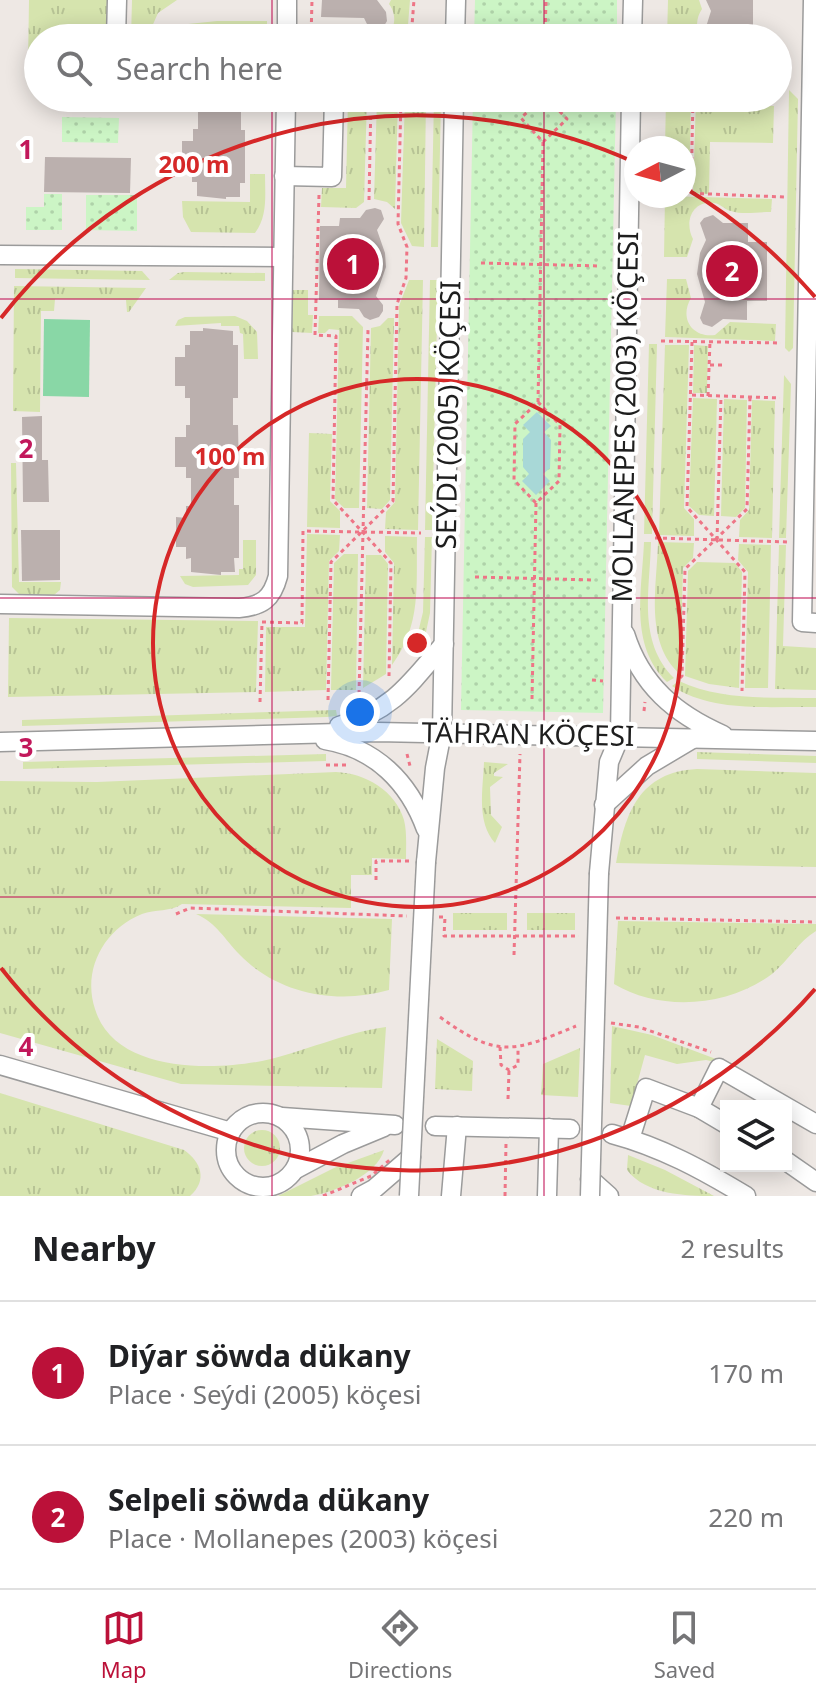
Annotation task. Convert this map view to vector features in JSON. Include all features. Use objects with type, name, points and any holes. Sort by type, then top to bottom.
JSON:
[{"type":"street","points":[[116,24],[117,0]]},
{"type":"street","points":[[287,0],[287,24]]},
{"type":"street","points":[[455,24],[456,0]]},
{"type":"street","points":[[632,24],[633,0]]},
{"type":"street","points":[[813,0],[812,266],[802,622],[816,623]]},
{"type":"street","points":[[0,604],[239,608],[267,601],[274,591],[278,576],[286,112]]},
{"type":"street","points":[[284,176],[332,177],[334,112]]},
{"type":"street","name":"SEÝDI (2005) KÖÇESI","points":[[409,1196],[403,1155],[427,833],[442,732],[454,112]]},
{"type":"street","name":"MOLLANEPES (2003) KÖÇESI","points":[[590,1188],[599,873],[609,762],[620,736],[631,112]]},
{"type":"street","points":[[0,255],[283,257]]},
{"type":"street","points":[[622,622],[642,675],[664,700],[706,727],[733,739]]},
{"type":"street","points":[[286,734],[364,719],[395,699],[444,644]]},
{"type":"street","name":"TÄHRAN KÖÇESI","points":[[0,742],[442,732],[816,741]]},
{"type":"street","points":[[286,734],[341,742],[386,767],[409,791],[427,833]]},
{"type":"street","points":[[604,805],[647,766],[694,738]]},
{"type":"street","points":[[0,1065],[231,1132]]},
{"type":"street","points":[[699,1108],[719,1068],[816,1124]]},
{"type":"street","points":[[720,1120],[699,1108],[646,1088],[621,1137],[681,1159],[746,1196]]},
{"type":"street","points":[[253,1114],[282,1117],[392,1125],[343,1144],[296,1169],[273,1186],[240,1189],[227,1160],[226,1150],[231,1132],[244,1118],[253,1114]]},
{"type":"street","points":[[282,1117],[290,1123],[299,1140],[301,1150],[296,1169]]},
{"type":"street","points":[[435,1126],[570,1129]]},
{"type":"street","points":[[451,1196],[457,1126]]},
{"type":"street","points":[[547,1196],[549,1128]]},
{"type":"street","points":[[361,1196],[374,1189],[403,1155]]},
{"type":"street","points":[[792,1165],[816,1182]]},
{"type":"street","points":[[590,1188],[609,1196]]},
{"type":"path","points":[[311,24],[312,0]]},
{"type":"path","points":[[412,24],[414,0]]},
{"type":"path","points":[[545,24],[546,0]]},
{"type":"path","points":[[369,200],[371,112]]},
{"type":"path","points":[[328,700],[331,562],[393,501],[397,304],[406,278],[407,247],[398,224],[401,112]]},
{"type":"path","points":[[528,112],[521,118],[543,142],[538,402],[560,425],[559,481],[536,503]]},
{"type":"path","points":[[543,142],[567,119],[559,112]]},
{"type":"path","points":[[692,136],[693,112]]},
{"type":"path","points":[[696,193],[784,197]]},
{"type":"path","points":[[318,207],[315,335],[336,336],[333,500],[391,563],[389,676]]},
{"type":"path","points":[[481,263],[601,266]]},
{"type":"path","points":[[359,694],[368,330]]},
{"type":"path","points":[[661,341],[781,343]]},
{"type":"path","points":[[708,396],[710,341]]},
{"type":"path","points":[[692,342],[687,507],[745,572],[742,691]]},
{"type":"path","points":[[709,365],[722,365]]},
{"type":"path","points":[[690,395],[780,398]]},
{"type":"path","points":[[717,540],[721,396]]},
{"type":"path","points":[[680,678],[685,569],[747,509],[750,397]]},
{"type":"path","points":[[532,699],[536,503],[514,480],[515,424],[538,402]]},
{"type":"path","points":[[260,702],[262,622],[302,623],[303,531],[421,533]]},
{"type":"path","points":[[655,538],[786,542]]},
{"type":"path","points":[[475,577],[595,580]]},
{"type":"path","points":[[592,680],[603,681]]},
{"type":"path","points":[[407,754],[410,766],[417,769]]},
{"type":"path","points":[[514,955],[520,754]]},
{"type":"path","points":[[326,765],[353,765]]},
{"type":"path","points":[[376,880],[376,861],[405,861]]},
{"type":"path","points":[[176,914],[190,908],[413,916]]},
{"type":"path","points":[[412,925],[413,909]]},
{"type":"path","points":[[429,916],[445,917],[444,936],[579,937],[579,927]]},
{"type":"path","points":[[606,918],[816,922]]},
{"type":"path","points":[[440,1017],[478,1042],[500,1047],[538,1044],[583,1023]]},
{"type":"path","points":[[603,1023],[639,1027],[717,1055]]},
{"type":"path","points":[[500,1047],[501,1065],[509,1070]]},
{"type":"path","points":[[509,1070],[518,1065],[518,1047]]},
{"type":"path","points":[[508,1099],[509,1070]]},
{"type":"path","points":[[505,1196],[506,1143]]},
{"type":"path","points":[[323,1196],[371,1176],[403,1155]]},
{"type":"green space","points":[[29,0],[107,0],[106,24],[29,24]]},
{"type":"green space","points":[[132,0],[177,0],[158,13],[153,24],[131,24]]},
{"type":"green space","points":[[391,0],[410,0],[408,24],[393,24],[394,15],[389,4]]},
{"type":"green space","points":[[475,0],[617,0],[617,24],[474,24]]},
{"type":"green space","points":[[668,0],[699,0],[702,9],[697,24],[667,24]]},
{"type":"green space","points":[[217,21],[267,21],[267,24],[188,24]]},
{"type":"green space","points":[[792,93],[798,99],[793,348],[789,352],[785,348],[789,112],[792,112]]},
{"type":"green space","points":[[348,112],[367,112],[364,202],[356,208],[321,207],[322,188],[346,188]]},
{"type":"green space","points":[[377,112],[398,112],[395,209],[387,202],[374,199]]},
{"type":"green space","points":[[405,112],[426,112],[424,247],[412,246],[401,223]]},
{"type":"green space","points":[[434,112],[441,112],[438,247],[431,247]]},
{"type":"green space","points":[[473,112],[616,112],[603,713],[461,710]]},
{"type":"green space","points":[[666,112],[691,112],[690,136],[665,136]]},
{"type":"green space","points":[[696,112],[774,112],[773,143],[710,142],[709,194],[696,193]]},
{"type":"green space","points":[[62,117],[119,118],[118,143],[62,142]]},
{"type":"green space","points":[[250,174],[265,174],[264,212],[255,233],[191,232],[183,217],[182,201],[250,202]]},
{"type":"green space","points":[[44,194],[62,194],[62,230],[26,230],[26,207],[44,207]]},
{"type":"green space","points":[[86,195],[137,195],[137,231],[86,230]]},
{"type":"green space","points":[[696,197],[772,199],[771,212],[740,213],[714,203],[700,205],[690,219],[693,239],[687,257],[664,257],[665,208],[696,208]]},
{"type":"green space","points":[[15,269],[142,271],[150,280],[15,278]]},
{"type":"green space","points":[[184,272],[265,273],[265,281],[169,280]]},
{"type":"green space","points":[[667,279],[686,279],[691,298],[686,313],[694,330],[715,335],[730,322],[776,324],[775,341],[665,337]]},
{"type":"green space","points":[[409,280],[423,280],[418,530],[385,529],[386,512],[395,502],[399,306]]},
{"type":"green space","points":[[430,280],[438,280],[432,530],[425,530]]},
{"type":"green space","points":[[14,286],[146,288],[129,312],[126,300],[55,299],[54,311],[41,311],[40,412],[13,411]]},
{"type":"green space","points":[[293,290],[308,290],[308,315],[313,315],[312,333],[292,332]]},
{"type":"green space","points":[[235,316],[247,321],[257,332],[258,359],[244,359],[243,334],[239,326],[221,326],[221,323],[175,326],[178,320],[185,317]]},
{"type":"green space","points":[[319,316],[352,316],[363,327],[359,508],[344,508],[335,499],[339,330],[329,329],[318,333]]},
{"type":"green space","points":[[388,318],[394,318],[390,500],[382,509],[367,508],[371,328],[380,326]]},
{"type":"green space","points":[[44,319],[90,320],[89,397],[43,396]]},
{"type":"green space","points":[[649,344],[657,344],[652,534],[644,534]]},
{"type":"green space","points":[[665,345],[689,345],[684,508],[694,519],[694,536],[659,535]]},
{"type":"green space","points":[[694,345],[708,346],[707,393],[693,393]]},
{"type":"green space","points":[[784,375],[791,384],[786,538],[779,538]]},
{"type":"green space","points":[[693,398],[717,399],[714,516],[699,515],[689,506]]},
{"type":"green space","points":[[724,399],[747,400],[745,508],[736,517],[721,516]]},
{"type":"green space","points":[[752,400],[775,401],[772,538],[739,537],[740,520],[749,510]]},
{"type":"green space","points":[[309,433],[332,434],[330,501],[340,511],[340,528],[307,527]]},
{"type":"green space","points":[[11,463],[16,463],[19,582],[61,582],[60,590],[54,595],[20,595],[12,587]]},
{"type":"green space","points":[[307,534],[340,535],[339,551],[329,561],[326,690],[265,692],[266,627],[305,627]]},
{"type":"green space","points":[[385,536],[417,537],[417,588],[413,619],[402,650],[392,665],[394,563],[385,552]]},
{"type":"green space","points":[[425,537],[432,537],[430,613],[426,632],[417,637],[423,612]]},
{"type":"green space","points":[[243,540],[256,540],[256,575],[248,585],[193,587],[185,584],[180,576],[239,575],[239,569],[243,569]]},
{"type":"green space","points":[[644,542],[651,542],[650,631],[662,664],[674,678],[667,682],[655,667],[642,634],[640,598]]},
{"type":"green space","points":[[658,542],[694,543],[693,558],[683,568],[680,674],[661,646],[657,630]]},
{"type":"green space","points":[[739,544],[771,545],[768,688],[745,688],[748,572],[738,560]]},
{"type":"green space","points":[[779,545],[786,545],[783,646],[816,648],[816,690],[775,689]]},
{"type":"green space","points":[[344,554],[358,554],[356,690],[331,690],[334,563]]},
{"type":"green space","points":[[366,555],[381,555],[388,564],[386,674],[363,688]]},
{"type":"green space","points":[[697,562],[735,563],[742,572],[739,688],[709,684],[685,676],[688,571]]},
{"type":"green space","points":[[9,618],[258,621],[256,692],[8,697]]},
{"type":"green space","points":[[679,681],[729,695],[816,698],[816,707],[741,706],[705,701],[672,686]]},
{"type":"green space","points":[[336,710],[337,716],[327,717],[22,726],[22,720]]},
{"type":"green space","points":[[697,752],[816,756],[816,763],[697,759]]},
{"type":"green space","points":[[326,754],[326,761],[23,769],[23,762]]},
{"type":"green space","points":[[484,762],[508,764],[494,773],[494,776],[503,777],[490,787],[491,815],[502,827],[495,843],[483,815]]},
{"type":"green space","points":[[697,769],[816,773],[816,867],[616,863],[624,828],[638,798],[661,778]]},
{"type":"green space","points":[[336,772],[368,780],[394,800],[405,825],[406,859],[372,858],[372,875],[351,875],[351,908],[182,904],[142,914],[117,930],[99,952],[94,966],[92,994],[105,1030],[122,1045],[142,1056],[191,1066],[262,1061],[386,1027],[382,1088],[181,1084],[0,1033],[0,781],[97,782]]},
{"type":"green space","points":[[453,913],[507,913],[507,930],[453,930]]},
{"type":"green space","points":[[527,913],[575,913],[575,930],[527,930]]},
{"type":"green space","points":[[196,914],[392,919],[389,990],[329,996],[290,987],[255,968],[215,927]]},
{"type":"green space","points":[[618,921],[816,924],[816,931],[772,974],[755,985],[715,999],[673,1002],[632,993],[614,984]]},
{"type":"green space","points":[[612,1026],[652,1035],[716,1059],[715,1062],[706,1060],[677,1064],[645,1055],[631,1106],[610,1103]]},
{"type":"green space","points":[[437,1039],[473,1061],[472,1091],[435,1089]]},
{"type":"green space","points":[[580,1048],[578,1097],[541,1095],[543,1064]]},
{"type":"green space","points":[[0,1093],[184,1150],[198,1166],[199,1184],[190,1196],[0,1196]]},
{"type":"green space","points":[[262,1130],[274,1136],[280,1148],[274,1160],[262,1166],[250,1160],[244,1148],[250,1136]]},
{"type":"green space","points":[[384,1150],[373,1167],[354,1181],[332,1191],[311,1196],[278,1196],[334,1168]]},
{"type":"green space","points":[[628,1155],[714,1196],[679,1194],[645,1185],[627,1170]]},
{"type":"water","points":[[537,412],[551,426],[544,432],[551,440],[550,468],[543,474],[550,481],[536,495],[522,481],[529,474],[523,467],[523,439],[530,432],[523,425]]},
{"type":"building","points":[[322,0],[377,0],[386,12],[387,21],[385,24],[367,24],[364,18],[321,17]]},
{"type":"building","points":[[706,0],[753,0],[753,24],[707,24],[711,11]]},
{"type":"building","points":[[198,112],[241,112],[241,130],[245,130],[245,183],[240,183],[240,197],[197,196],[197,182],[192,182],[192,170],[182,170],[182,141],[193,141],[193,129],[198,129]]},
{"type":"building","points":[[45,157],[131,158],[130,193],[44,192]]},
{"type":"building","points":[[366,210],[381,210],[384,219],[377,230],[386,267],[376,296],[383,305],[383,311],[379,317],[370,320],[359,309],[338,308],[338,300],[319,300],[320,226],[339,226],[340,218],[360,218]]},
{"type":"building","points":[[713,215],[723,223],[748,223],[748,242],[767,242],[767,301],[747,301],[747,320],[723,319],[712,327],[703,324],[700,318],[705,302],[697,274],[700,253],[706,240],[700,223]]},
{"type":"building","points":[[203,328],[233,331],[233,345],[238,345],[238,398],[233,398],[233,425],[238,425],[239,478],[234,478],[234,505],[239,505],[239,558],[234,558],[235,572],[221,572],[221,575],[191,572],[191,558],[186,559],[186,547],[176,547],[176,517],[186,518],[186,506],[191,506],[191,478],[186,478],[186,467],[175,467],[175,437],[186,437],[186,425],[190,425],[190,398],[185,398],[185,386],[175,386],[175,357],[185,357],[185,345],[190,345],[190,331],[203,331]]},
{"type":"building","points":[[42,416],[42,460],[48,460],[49,502],[23,502],[22,417]]},
{"type":"building","points":[[21,530],[60,530],[60,580],[22,581]]},
{"type":"place","name":"Diýar söwda dükany","points":[[353,264]]},
{"type":"place","name":"Selpeli söwda dükany","points":[[732,271]]}]
